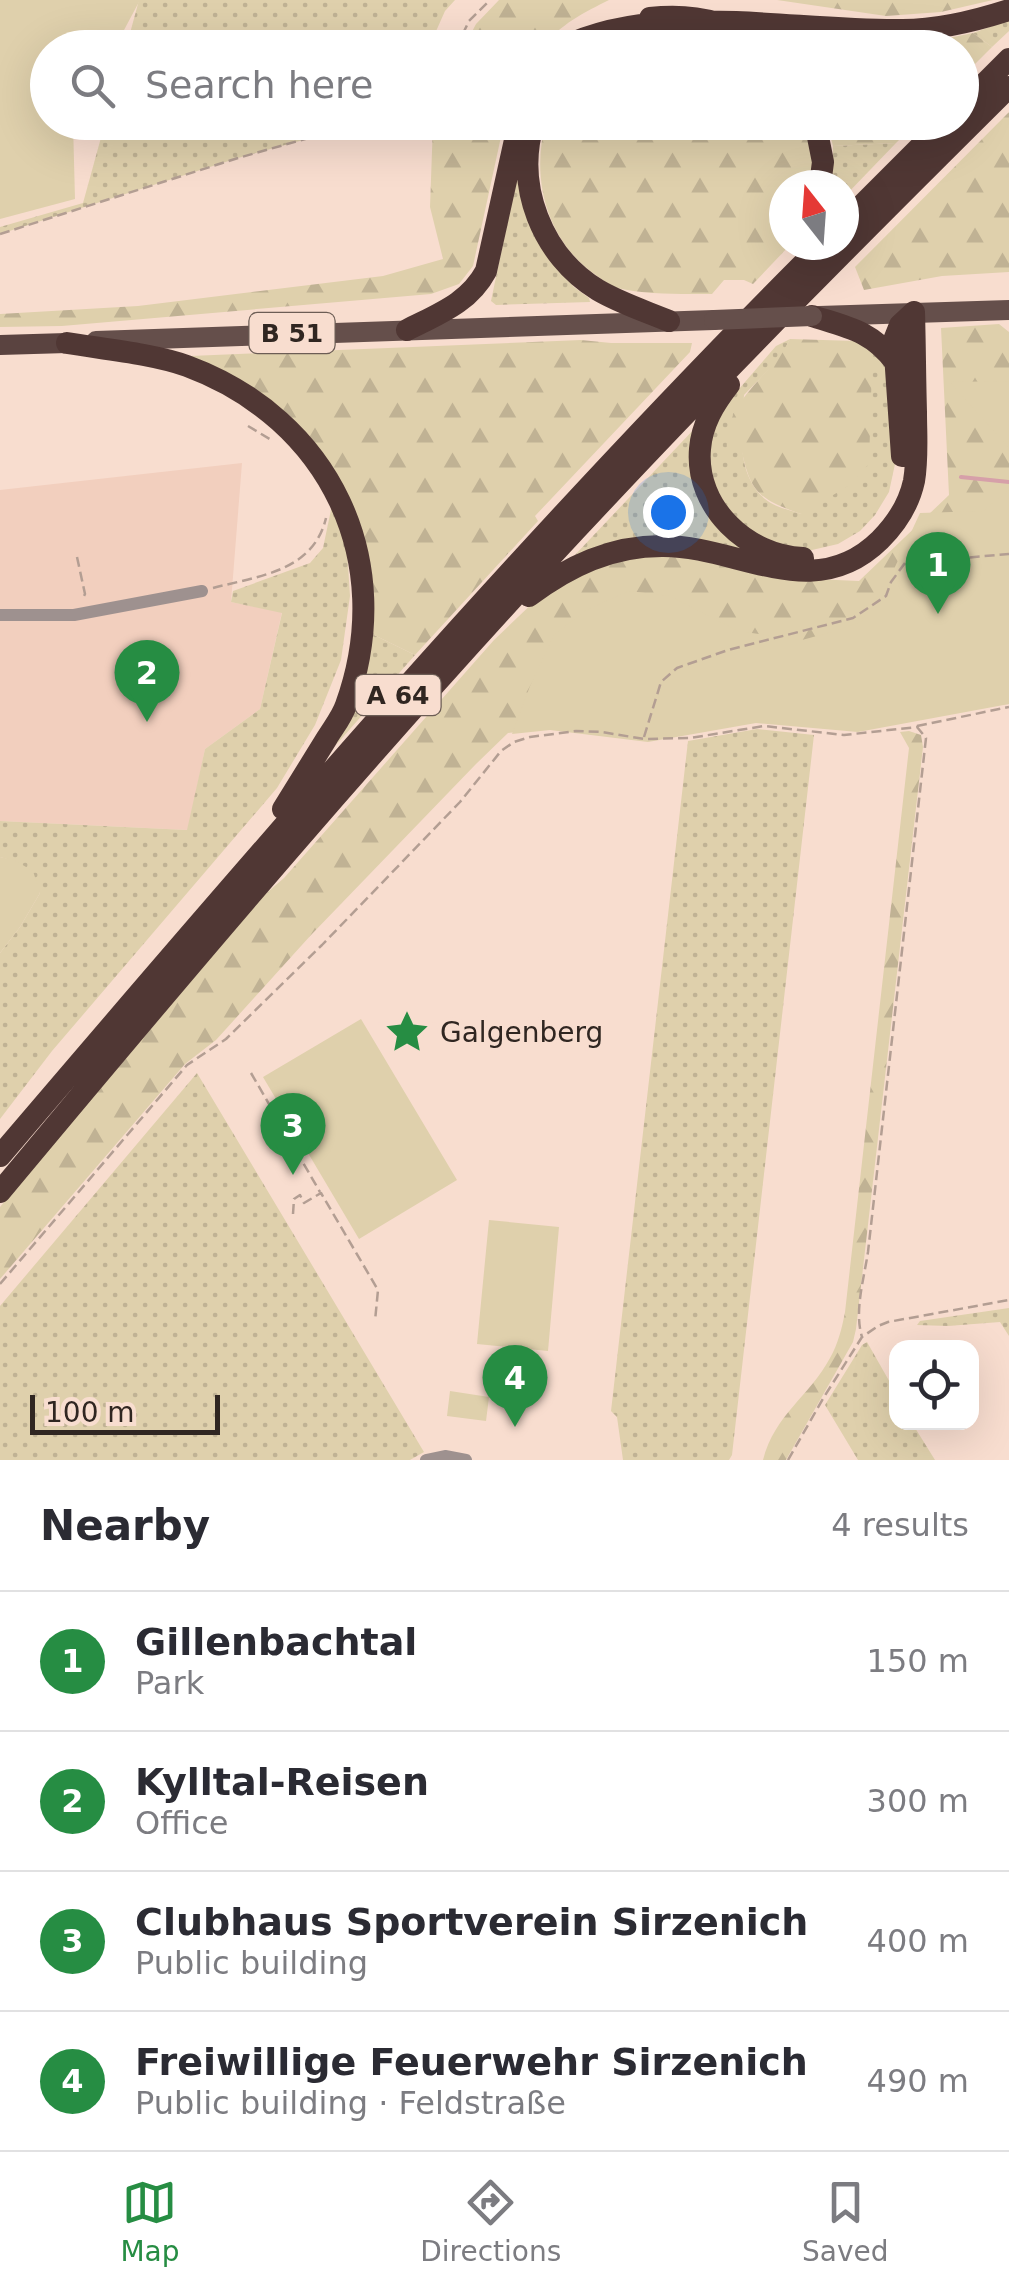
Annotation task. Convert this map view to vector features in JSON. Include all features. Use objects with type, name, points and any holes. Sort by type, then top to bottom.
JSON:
[{"type":"highway","points":[[583,30],[627,8],[659,1],[739,4],[856,27],[902,30],[938,28],[1009,10]]},
{"type":"highway","points":[[611,30],[633,20],[671,16],[706,19],[736,30]]},
{"type":"highway","points":[[979,89],[1009,59]]},
{"type":"highway","name":"A 64","points":[[979,120],[1009,88]]},
{"type":"highway","points":[[407,330],[454,306],[478,285],[486,271],[515,140]]},
{"type":"highway","points":[[531,140],[526,164],[528,188],[547,238],[572,271],[597,289],[668,322]]},
{"type":"highway","points":[[819,140],[822,170]]},
{"type":"highway","points":[[859,208],[927,140]]},
{"type":"highway","name":"A 64","points":[[0,1192],[281,858],[600,504],[805,307],[961,140]]},
{"type":"highway","points":[[764,302],[789,260]]},
{"type":"highway","name":"A 64","points":[[0,1156],[249,863],[548,528],[807,260]]},
{"type":"highway","points":[[896,362],[868,335],[805,307],[718,399],[702,436],[700,464],[710,498],[726,522],[742,536],[774,553],[806,558],[842,548],[875,524],[892,500],[900,472],[895,334],[914,312]]},
{"type":"highway","points":[[486,629],[566,571],[614,552],[678,546],[767,568],[805,571],[840,565],[871,548],[902,512],[914,481],[914,312]]},
{"type":"highway","points":[[67,342],[183,364],[262,404],[304,443],[343,503],[364,588],[362,638],[353,680],[345,709],[249,863]]},
{"type":"highway","name":"B 51","points":[[0,346],[67,342]]},
{"type":"main road","name":"B 51","points":[[67,342],[714,320],[805,307],[914,312],[1009,310]]},
{"type":"street","points":[[0,616],[74,615],[202,591]]},
{"type":"street","points":[[426,1460],[445,1456],[466,1460]]},
{"type":"path","points":[[465,30],[490,0]]},
{"type":"path","points":[[0,234],[302,140]]},
{"type":"path","points":[[248,426],[273,441]]},
{"type":"path","points":[[202,591],[289,567],[301,560],[323,532],[326,506]]},
{"type":"path","points":[[644,738],[661,682],[676,668],[728,650],[853,618],[886,596],[905,562],[1009,554]]},
{"type":"path","points":[[74,615],[85,594],[77,557]]},
{"type":"path","points":[[0,1284],[187,1065],[226,1039],[322,945],[460,802],[501,751],[514,742],[547,734],[602,732],[644,738],[690,738],[764,726],[844,735],[1009,708]]},
{"type":"path","points":[[862,1337],[858,1326],[926,738],[917,726]]},
{"type":"path","points":[[251,1074],[378,1290],[375,1321]]},
{"type":"path","points":[[293,1214],[294,1199],[300,1196],[304,1203],[321,1194]]},
{"type":"path","points":[[788,1460],[862,1337],[888,1322],[1009,1300]]},
{"type":"shaded area","points":[[242,463],[231,602],[282,612],[260,709],[205,749],[188,830],[0,821],[0,490]]},
{"type":"green space","points":[[0,0],[140,0],[124,30],[30,30],[30,140],[73,140],[75,199],[0,219]]},
{"type":"green space","points":[[139,0],[455,0],[437,30],[131,30]]},
{"type":"green space","points":[[499,0],[609,0],[560,30],[473,30]]},
{"type":"green space","points":[[777,0],[993,0],[941,12],[886,16]]},
{"type":"green space","points":[[1009,20],[1009,31],[992,47],[979,37],[979,31]]},
{"type":"green space","points":[[979,37],[992,47],[979,60]]},
{"type":"green space","points":[[1009,112],[1009,272],[942,276],[864,290],[855,267]]},
{"type":"green space","points":[[100,140],[303,140],[0,234],[0,227],[83,203]]},
{"type":"green space","points":[[432,140],[500,140],[473,266],[459,284],[431,294],[62,326],[0,327],[0,314],[138,306],[383,276],[443,259],[430,207]]},
{"type":"green space","points":[[543,140],[811,140],[814,170],[769,170],[769,260],[776,260],[753,284],[724,280],[712,294],[652,293],[617,288],[604,281],[566,246],[547,208],[540,165]]},
{"type":"green space","points":[[832,140],[899,140],[896,143],[833,146]]},
{"type":"green space","points":[[896,143],[859,181],[859,170],[832,170],[833,146]]},
{"type":"green space","points":[[516,181],[520,181],[552,262],[590,302],[496,305],[491,301]]},
{"type":"green space","points":[[999,324],[1009,332],[1009,704],[752,722],[561,727],[508,733],[311,935],[216,1040],[185,1064],[0,1279],[0,1207],[262,897],[284,878],[494,640],[539,597],[573,573],[646,552],[695,557],[768,577],[859,581],[949,495],[941,328]]},
{"type":"green space","points":[[790,339],[781,357],[744,395],[742,437],[745,464],[755,489],[769,502],[787,510],[801,514],[856,341],[866,343],[889,371],[895,464],[889,492],[860,531],[838,544],[812,550],[787,550],[761,543],[720,506],[707,452],[726,404],[776,346]]},
{"type":"green space","points":[[790,339],[856,341],[872,365],[869,464],[850,485],[801,514],[775,504],[759,492],[748,475],[741,447],[727,449],[732,417],[740,403]]},
{"type":"green space","points":[[581,340],[692,343],[690,352],[535,516],[538,521],[415,655],[372,634],[372,597],[291,417],[243,383],[190,356]]},
{"type":"green space","points":[[1009,381],[1009,448],[950,382]]},
{"type":"green space","points":[[696,427],[695,459],[757,553],[574,556]]},
{"type":"green space","points":[[1009,490],[1009,704],[858,732],[756,723],[648,742],[550,730],[512,734],[554,635],[586,610],[629,591],[670,596],[738,631],[802,640],[835,631],[861,622],[894,569],[920,513],[983,511]]},
{"type":"green space","points":[[332,505],[347,550],[350,596],[341,660],[315,725],[277,788],[52,1051],[0,1119],[0,953],[40,893],[14,861],[0,857],[0,821],[187,830],[205,749],[260,709],[282,613],[231,602],[233,591],[310,563],[323,548]]},
{"type":"green space","points":[[372,634],[415,655],[336,745],[357,701]]},
{"type":"green space","points":[[757,729],[814,735],[732,1455],[729,1460],[623,1460],[617,1417],[611,1411],[688,741]]},
{"type":"green space","points":[[900,732],[921,735],[923,747],[856,1329],[853,1342],[786,1460],[763,1460],[776,1430],[830,1358],[844,1318],[909,748]]},
{"type":"green space","points":[[0,857],[33,871],[40,893],[0,953]]},
{"type":"green space","points":[[361,1019],[457,1180],[359,1239],[263,1077]]},
{"type":"green space","points":[[197,1073],[424,1452],[410,1460],[0,1460],[0,1306]]},
{"type":"green space","points":[[489,1220],[559,1227],[548,1351],[477,1344]]},
{"type":"green space","points":[[1009,1308],[1009,1336],[1000,1322],[917,1325],[920,1321]]},
{"type":"green space","points":[[867,1342],[889,1381],[889,1430],[916,1430],[935,1460],[858,1460],[825,1405]]},
{"type":"green space","points":[[450,1391],[489,1397],[486,1421],[447,1416]]},
{"type":"waterway","points":[[961,477],[1009,482]]},
{"type":"place","name":"Gillenbachtal","points":[[938,614]]},
{"type":"place","name":"Kylltal-Reisen","points":[[147,722]]},
{"type":"place","name":"Galgenberg","points":[[407,1032]]},
{"type":"place","name":"Clubhaus Sportverein Sirzenich","points":[[293,1175]]},
{"type":"place","name":"Freiwillige Feuerwehr Sirzenich","points":[[515,1427]]}]
